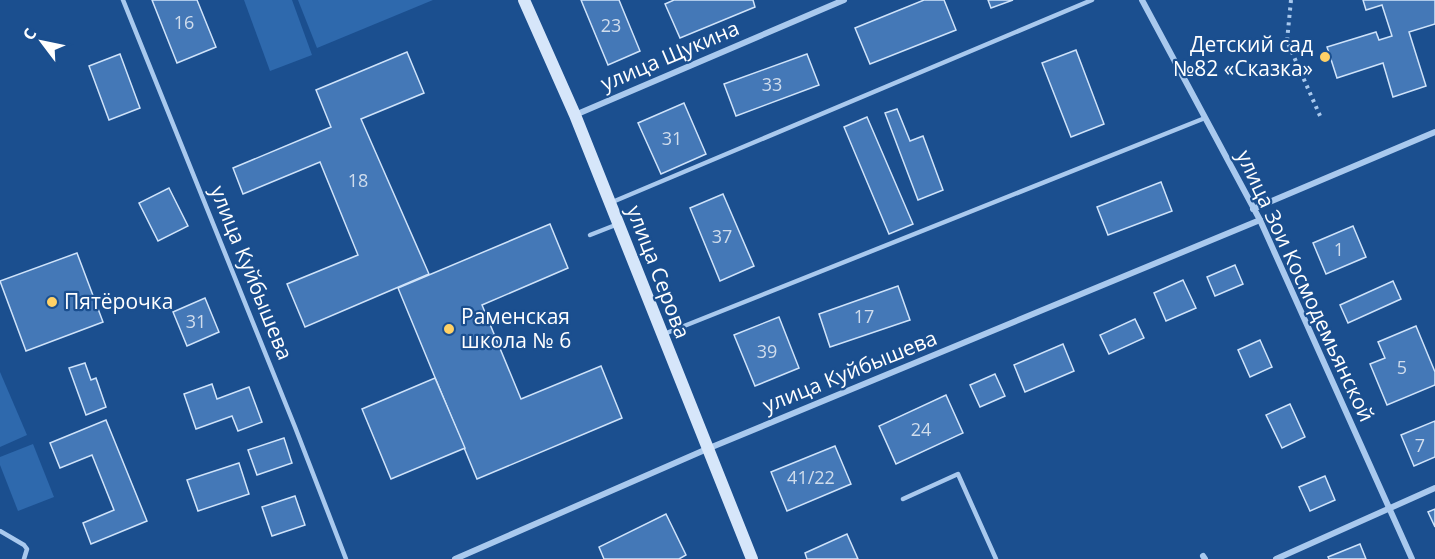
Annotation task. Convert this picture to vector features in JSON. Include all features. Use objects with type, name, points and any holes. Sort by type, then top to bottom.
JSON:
[{"type":"street","name":"улица Серова","points":[[524,0],[575,115],[752,559]]},
{"type":"street","name":"улица Щукина","points":[[575,115],[844,0]]},
{"type":"street","name":"улица Зои Космодемьянской","points":[[1142,0],[1260,220],[1412,559]]},
{"type":"street","points":[[1253,209],[1435,132]]},
{"type":"street","name":"улица Куйбышева","points":[[455,559],[707,449],[1260,220]]},
{"type":"street","points":[[1276,559],[1435,488]]},
{"type":"lane","name":"улица Куйбышева","points":[[123,0],[346,559]]},
{"type":"lane","points":[[610,203],[1092,0]]},
{"type":"lane","points":[[662,335],[1205,118]]},
{"type":"lane","points":[[590,235],[618,224]]},
{"type":"lane","points":[[903,499],[958,474],[996,559]]},
{"type":"lane","points":[[0,531],[24,545],[27,549],[24,559]]},
{"type":"path","points":[[1291,0],[1287,41],[1321,118]]},
{"type":"shaded area","points":[[244,0],[292,0],[312,55],[270,71]]},
{"type":"shaded area","points":[[298,0],[433,0],[317,48]]},
{"type":"shaded area","points":[[0,372],[27,435],[0,447]]},
{"type":"shaded area","points":[[33,444],[54,497],[18,511],[0,465],[0,457]]},
{"type":"building","points":[[152,0],[197,0],[216,47],[177,63]]},
{"type":"building","points":[[581,0],[619,0],[640,51],[608,65]]},
{"type":"building","points":[[674,0],[753,0],[755,7],[680,38],[665,4]]},
{"type":"building","points":[[924,0],[944,0],[956,30],[870,64],[855,28]]},
{"type":"building","points":[[988,0],[1013,0],[991,8]]},
{"type":"building","points":[[1363,0],[1435,0],[1435,24],[1409,32],[1426,86],[1393,97],[1383,63],[1337,78],[1327,47],[1376,32],[1379,40],[1392,36],[1382,5],[1366,10]]},
{"type":"building","points":[[1076,50],[1104,124],[1071,137],[1042,63]]},
{"type":"building","points":[[407,52],[424,93],[361,119],[429,274],[305,327],[287,284],[358,255],[320,162],[243,194],[233,168],[331,127],[316,90]]},
{"type":"building","points":[[120,54],[140,108],[109,120],[89,66]]},
{"type":"building","points":[[807,54],[819,85],[736,116],[724,84]]},
{"type":"building","points":[[684,103],[706,154],[661,174],[638,123]]},
{"type":"building","points":[[897,109],[910,141],[923,136],[943,190],[918,200],[885,113]]},
{"type":"building","points":[[867,117],[913,224],[889,234],[844,127]]},
{"type":"building","points":[[1161,182],[1172,211],[1108,235],[1097,207]]},
{"type":"building","points":[[169,188],[188,226],[158,241],[139,203]]},
{"type":"building","points":[[723,194],[754,266],[720,281],[690,208]]},
{"type":"building","points":[[550,224],[568,268],[482,305],[521,399],[601,366],[622,418],[477,479],[398,288]]},
{"type":"building","points":[[1353,226],[1366,257],[1326,274],[1313,243]]},
{"type":"building","name":"Пятёрочка","points":[[77,253],[103,322],[26,351],[0,281]]},
{"type":"building","points":[[1235,265],[1243,284],[1215,296],[1207,277]]},
{"type":"building","points":[[1183,280],[1196,308],[1166,321],[1154,293]]},
{"type":"building","points":[[1393,281],[1401,299],[1348,323],[1340,305]]},
{"type":"building","points":[[898,286],[910,320],[830,347],[819,314]]},
{"type":"building","points":[[205,298],[219,332],[187,346],[173,312]]},
{"type":"building","points":[[779,317],[799,368],[755,386],[734,335]]},
{"type":"building","points":[[1135,319],[1144,338],[1109,354],[1100,335]]},
{"type":"building","points":[[1416,326],[1435,372],[1435,385],[1387,405],[1370,364],[1385,358],[1378,342]]},
{"type":"building","points":[[1260,340],[1272,367],[1250,377],[1238,350]]},
{"type":"building","points":[[1063,344],[1074,371],[1025,392],[1014,365]]},
{"type":"building","points":[[85,363],[91,380],[96,378],[106,407],[86,415],[69,368]]},
{"type":"building","points":[[995,374],[1005,396],[980,407],[970,385]]},
{"type":"building","points":[[435,378],[465,448],[391,479],[362,409]]},
{"type":"building","points":[[212,384],[217,399],[249,387],[262,422],[238,431],[232,416],[196,429],[184,394]]},
{"type":"building","points":[[946,395],[963,433],[896,464],[879,426]]},
{"type":"building","points":[[1290,404],[1305,437],[1282,448],[1266,415]]},
{"type":"building","points":[[106,420],[147,521],[91,544],[83,523],[114,510],[92,455],[60,468],[50,443]]},
{"type":"building","points":[[1435,421],[1435,457],[1414,466],[1401,435]]},
{"type":"building","points":[[284,438],[292,463],[257,475],[248,450]]},
{"type":"building","points":[[835,446],[851,484],[787,511],[771,472]]},
{"type":"building","points":[[239,463],[249,494],[198,511],[187,480]]},
{"type":"building","points":[[1325,476],[1335,500],[1310,511],[1299,487]]},
{"type":"building","points":[[295,496],[305,525],[272,536],[262,507]]},
{"type":"building","points":[[1435,509],[1435,527],[1428,512]]},
{"type":"building","points":[[666,514],[686,555],[679,559],[604,559],[599,547]]},
{"type":"building","points":[[847,534],[858,559],[807,559],[805,553]]},
{"type":"building","points":[[1360,544],[1366,559],[1329,559],[1328,557]]},
{"type":"place","name":"Детский сад №82 «Сказка»","points":[[1325,57]]},
{"type":"place","name":"Пятёрочка","points":[[52,302]]},
{"type":"place","name":"Раменская школа № 6","points":[[449,329]]}]
